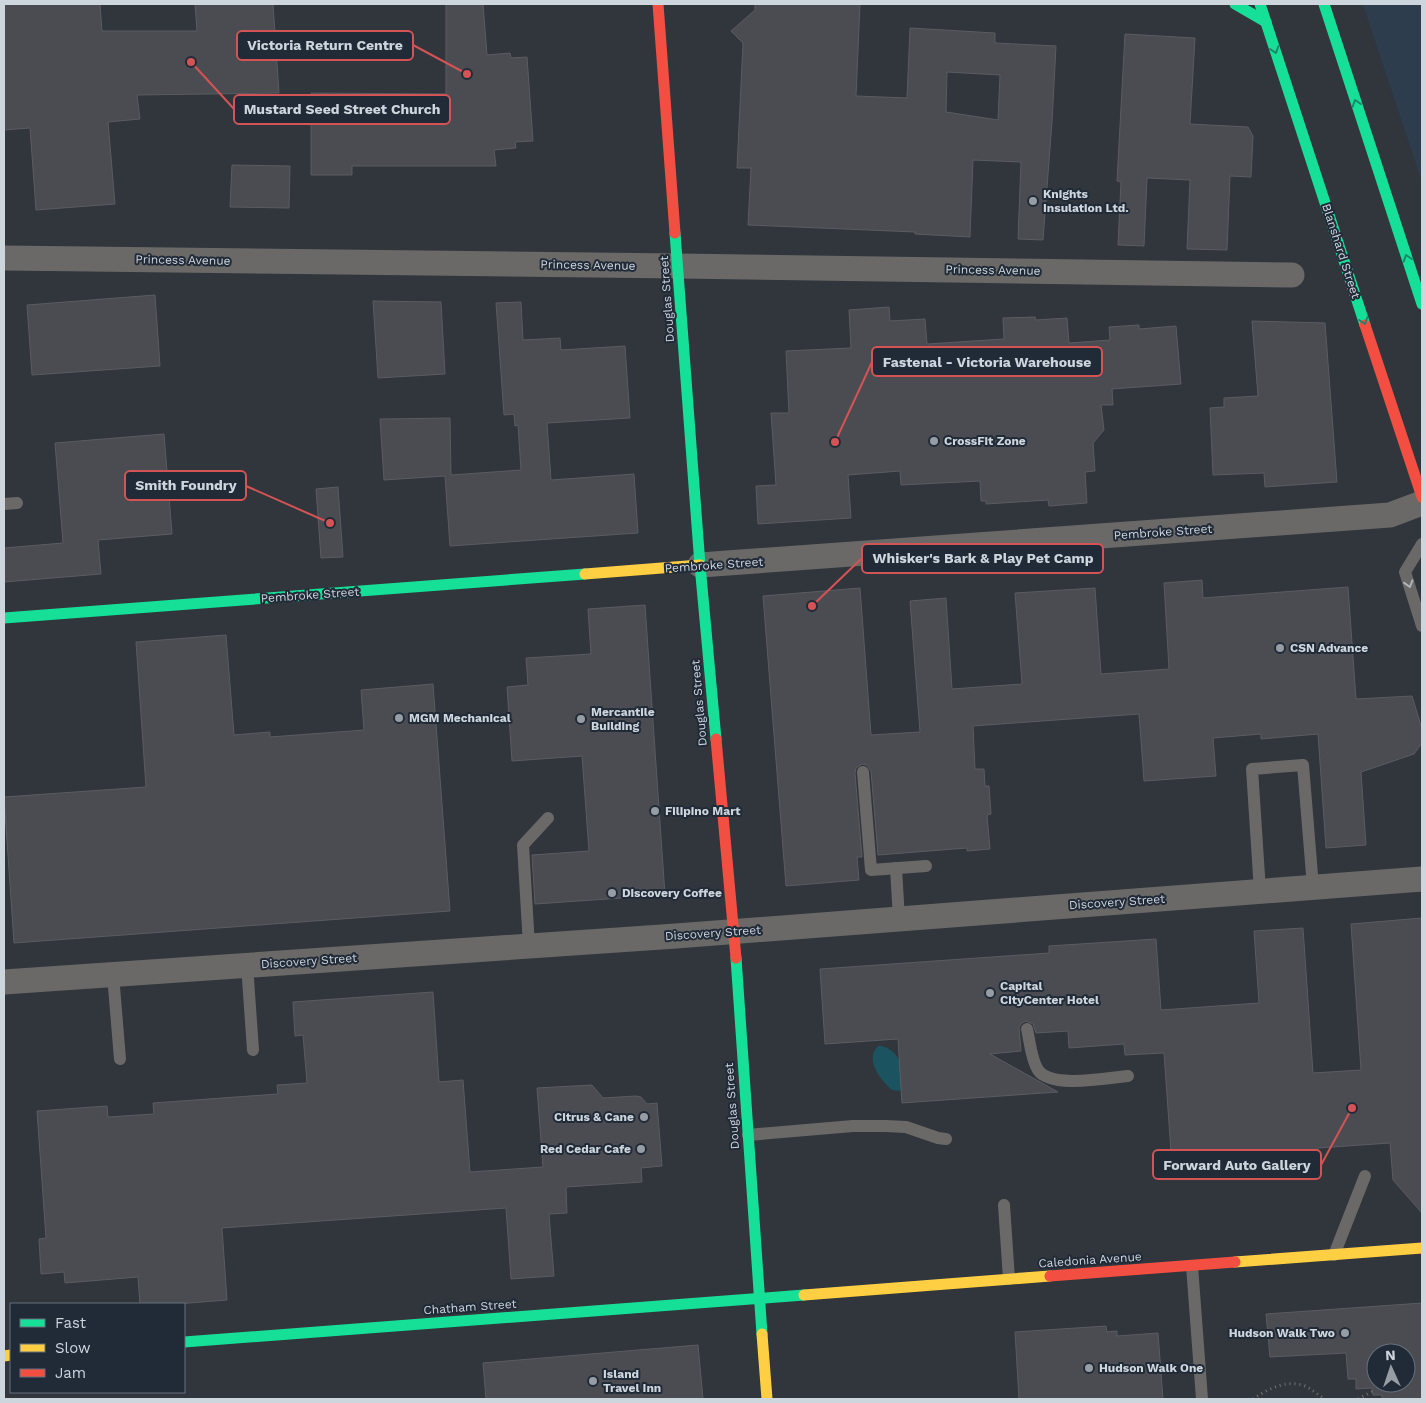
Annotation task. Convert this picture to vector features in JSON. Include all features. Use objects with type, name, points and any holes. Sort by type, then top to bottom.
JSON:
[{"type":"main road","name":"Douglas Street","points":[[658,4],[700,565],[734,932],[767,1399]]},
{"type":"main road","points":[[1235,4],[1266,22]]},
{"type":"main road","name":"Blanshard Street","points":[[1260,4],[1422,497]]},
{"type":"main road","points":[[1324,4],[1422,304]]},
{"type":"main road","name":"Pembroke Street","points":[[4,618],[700,565]]},
{"type":"main road","name":"Caledonia Avenue","points":[[759,1298],[1422,1248]]},
{"type":"main road","name":"Chatham Street","points":[[185,1342],[759,1298]]},
{"type":"street","name":"Princess Avenue","points":[[4,258],[1292,275]]},
{"type":"street","name":"Pembroke Street","points":[[700,565],[1390,515],[1422,504]]},
{"type":"street","name":"Discovery Street","points":[[4,982],[734,932],[1422,879]]},
{"type":"lane","points":[[4,504],[17,503]]},
{"type":"lane","points":[[1422,544],[1405,572],[1422,626]]},
{"type":"lane","points":[[1260,891],[1252,769],[1286,766],[1303,765],[1313,887]]},
{"type":"lane","points":[[863,772],[871,870],[926,866]]},
{"type":"lane","points":[[529,946],[524,845],[548,818]]},
{"type":"lane","points":[[896,868],[899,919]]},
{"type":"lane","points":[[247,966],[253,1050]]},
{"type":"lane","points":[[113,975],[120,1059]]},
{"type":"lane","points":[[1027,1029],[1035,1064],[1040,1072],[1049,1078],[1060,1081],[1128,1076]]},
{"type":"lane","points":[[748,1135],[853,1126],[886,1126],[906,1127],[946,1139]]},
{"type":"lane","points":[[1334,1255],[1365,1176]]},
{"type":"lane","points":[[1004,1205],[1009,1279]]},
{"type":"lane","points":[[1192,1266],[1202,1399]]},
{"type":"path","points":[[1252,1399],[1273,1387],[1296,1384],[1310,1388],[1325,1399]]},
{"type":"path","points":[[1358,1399],[1369,1393]]},
{"type":"shaded area","points":[[1363,4],[1422,4],[1422,182],[1374,38]]},
{"type":"shaded area","points":[[878,1046],[889,1049],[900,1062],[901,1091],[892,1090],[876,1070],[873,1057]]},
{"type":"building","points":[[4,4],[100,4],[102,31],[197,31],[195,4],[273,4],[279,93],[137,95],[140,119],[108,122],[115,204],[36,210],[30,128],[4,130]]},
{"type":"building","points":[[446,4],[483,4],[487,55],[510,53],[511,58],[527,57],[533,141],[515,142],[516,148],[494,150],[496,166],[352,166],[352,175],[311,175],[311,93],[446,94]]},
{"type":"building","points":[[755,4],[860,4],[856,96],[907,98],[910,28],[995,33],[995,43],[1056,46],[1043,240],[1018,239],[1021,162],[973,160],[970,237],[915,234],[915,232],[748,225],[751,168],[737,168],[743,43],[731,31],[755,10]],"holes":[[[947,72],[1000,75],[998,120],[946,112]]]},
{"type":"building","points":[[1125,34],[1195,38],[1190,124],[1248,127],[1253,136],[1251,177],[1230,176],[1227,250],[1187,249],[1190,180],[1147,178],[1144,246],[1118,245],[1121,182],[1117,181]]},
{"type":"building","points":[[232,165],[290,166],[289,208],[230,207]]},
{"type":"building","points":[[155,295],[160,366],[32,375],[27,305]]},
{"type":"building","points":[[373,301],[441,302],[445,374],[378,378]]},
{"type":"building","points":[[521,302],[523,340],[560,338],[561,350],[625,346],[630,418],[547,423],[551,480],[634,474],[638,533],[450,546],[445,476],[384,480],[380,419],[450,418],[451,475],[521,470],[518,425],[515,426],[514,414],[504,415],[496,303]]},
{"type":"building","points":[[889,307],[890,321],[925,319],[927,344],[1004,339],[1003,318],[1035,317],[1036,320],[1067,318],[1069,343],[1110,340],[1109,327],[1139,325],[1139,329],[1176,326],[1181,384],[1112,389],[1113,405],[1101,405],[1104,430],[1093,443],[1095,471],[1085,472],[1087,503],[1049,506],[1048,500],[986,504],[986,501],[981,501],[980,481],[901,485],[900,471],[848,475],[851,518],[758,524],[756,486],[776,485],[771,413],[789,413],[786,351],[851,348],[849,310]]},
{"type":"building","points":[[1252,321],[1325,323],[1337,482],[1265,487],[1264,473],[1213,475],[1210,408],[1224,407],[1224,398],[1258,396]]},
{"type":"building","points":[[164,434],[172,534],[98,540],[101,574],[4,582],[4,548],[63,543],[55,443]]},
{"type":"building","points":[[338,487],[343,557],[321,558],[316,489]]},
{"type":"building","points":[[1202,580],[1203,598],[1348,587],[1356,699],[1412,696],[1422,729],[1422,743],[1414,754],[1361,772],[1366,845],[1326,848],[1318,734],[1261,739],[1261,734],[1213,738],[1216,776],[1144,781],[1139,714],[973,726],[975,769],[984,769],[985,786],[989,786],[991,814],[987,815],[990,849],[967,851],[967,848],[878,855],[871,771],[867,765],[862,764],[856,768],[855,773],[862,857],[857,857],[859,880],[786,886],[763,596],[860,588],[871,735],[920,732],[910,601],[946,598],[952,689],[1022,684],[1015,593],[1095,588],[1101,674],[1169,669],[1164,583]]},
{"type":"building","points":[[645,605],[665,895],[535,904],[532,855],[589,851],[582,756],[512,761],[507,687],[528,685],[526,658],[591,654],[588,609]]},
{"type":"building","points":[[226,635],[234,735],[270,732],[270,737],[364,730],[361,690],[433,684],[450,911],[14,943],[4,797],[146,787],[136,642]]},
{"type":"building","points":[[1422,918],[1422,1213],[1393,1180],[1390,1143],[1318,1148],[1319,1162],[1176,1172],[1175,1166],[1172,1166],[1164,1053],[1125,1055],[1124,1044],[1069,1048],[1068,1031],[1036,1033],[1033,1024],[1026,1021],[1019,1027],[1021,1051],[990,1054],[1058,1092],[902,1103],[898,1039],[825,1044],[820,969],[1049,953],[1049,946],[1156,939],[1161,1010],[1259,1003],[1254,931],[1303,928],[1313,1073],[1361,1070],[1351,924]]},
{"type":"building","points":[[433,992],[439,1082],[463,1080],[470,1172],[543,1167],[537,1088],[592,1085],[603,1098],[636,1096],[641,1097],[647,1104],[657,1103],[662,1166],[641,1168],[642,1182],[566,1187],[567,1213],[549,1214],[554,1276],[511,1279],[506,1208],[222,1228],[227,1300],[185,1303],[140,1303],[138,1277],[65,1283],[64,1272],[41,1274],[39,1239],[46,1238],[37,1111],[107,1106],[108,1117],[154,1114],[153,1103],[278,1094],[277,1085],[307,1083],[303,1035],[295,1036],[293,1002]]},
{"type":"building","name":"Hudson Walk Two","points":[[1422,1303],[1422,1399],[1382,1399],[1382,1395],[1373,1395],[1373,1393],[1416,1393],[1416,1343],[1366,1343],[1366,1388],[1356,1389],[1356,1379],[1348,1379],[1346,1353],[1270,1357],[1266,1314]]},
{"type":"building","name":"Hudson Walk One","points":[[1106,1326],[1107,1332],[1117,1331],[1117,1336],[1158,1333],[1163,1399],[1019,1399],[1015,1332]]},
{"type":"building","name":"Island Travel Inn","points":[[698,1345],[703,1399],[486,1399],[483,1363]]},
{"type":"traffic: fast","points":[[1235,4],[1266,22]]},
{"type":"traffic: fast","points":[[1260,4],[1365,325]]},
{"type":"traffic: fast","points":[[1324,4],[1422,304]]},
{"type":"traffic: fast","points":[[675,233],[700,565],[716,739]]},
{"type":"traffic: fast","points":[[4,618],[585,574]]},
{"type":"traffic: fast","points":[[736,958],[762,1334]]},
{"type":"traffic: fast","points":[[185,1342],[804,1295]]},
{"type":"traffic: slow","points":[[585,574],[700,565]]},
{"type":"traffic: slow","points":[[1235,1262],[1422,1248]]},
{"type":"traffic: slow","points":[[804,1295],[1050,1276]]},
{"type":"traffic: slow","points":[[762,1334],[767,1399]]},
{"type":"traffic: slow","points":[[4,1356],[10,1355]]},
{"type":"traffic: jam","points":[[658,4],[675,233]]},
{"type":"traffic: jam","points":[[1365,325],[1422,497]]},
{"type":"traffic: jam","points":[[716,739],[736,958]]},
{"type":"traffic: jam","points":[[1050,1276],[1235,1262]]},
{"type":"place","name":"Mustard Seed Street Church","points":[[191,62]]},
{"type":"place","name":"Victoria Return Centre","points":[[467,74]]},
{"type":"place","name":"Knights Insulation Ltd.","points":[[1033,201]]},
{"type":"place","name":"CrossFit Zone","points":[[934,441]]},
{"type":"place","name":"Fastenal - Victoria Warehouse","points":[[835,442]]},
{"type":"place","name":"Smith Foundry","points":[[330,523]]},
{"type":"place","name":"Whisker's Bark & Play Pet Camp","points":[[812,606]]},
{"type":"place","name":"CSN Advance","points":[[1280,648]]},
{"type":"place","name":"MGM Mechanical","points":[[399,718]]},
{"type":"place","name":"Mercantile Building","points":[[581,719]]},
{"type":"place","name":"Filipino Mart","points":[[655,811]]},
{"type":"place","name":"Discovery Coffee","points":[[612,893]]},
{"type":"place","name":"Capital CityCenter Hotel","points":[[990,993]]},
{"type":"place","name":"Forward Auto Gallery","points":[[1352,1108]]},
{"type":"place","name":"Citrus & Cane","points":[[644,1117]]},
{"type":"place","name":"Red Cedar Cafe","points":[[641,1149]]},
{"type":"place","name":"Hudson Walk Two","points":[[1345,1333]]},
{"type":"place","name":"Hudson Walk One","points":[[1089,1368]]},
{"type":"place","name":"Island Travel Inn","points":[[593,1381]]}]
